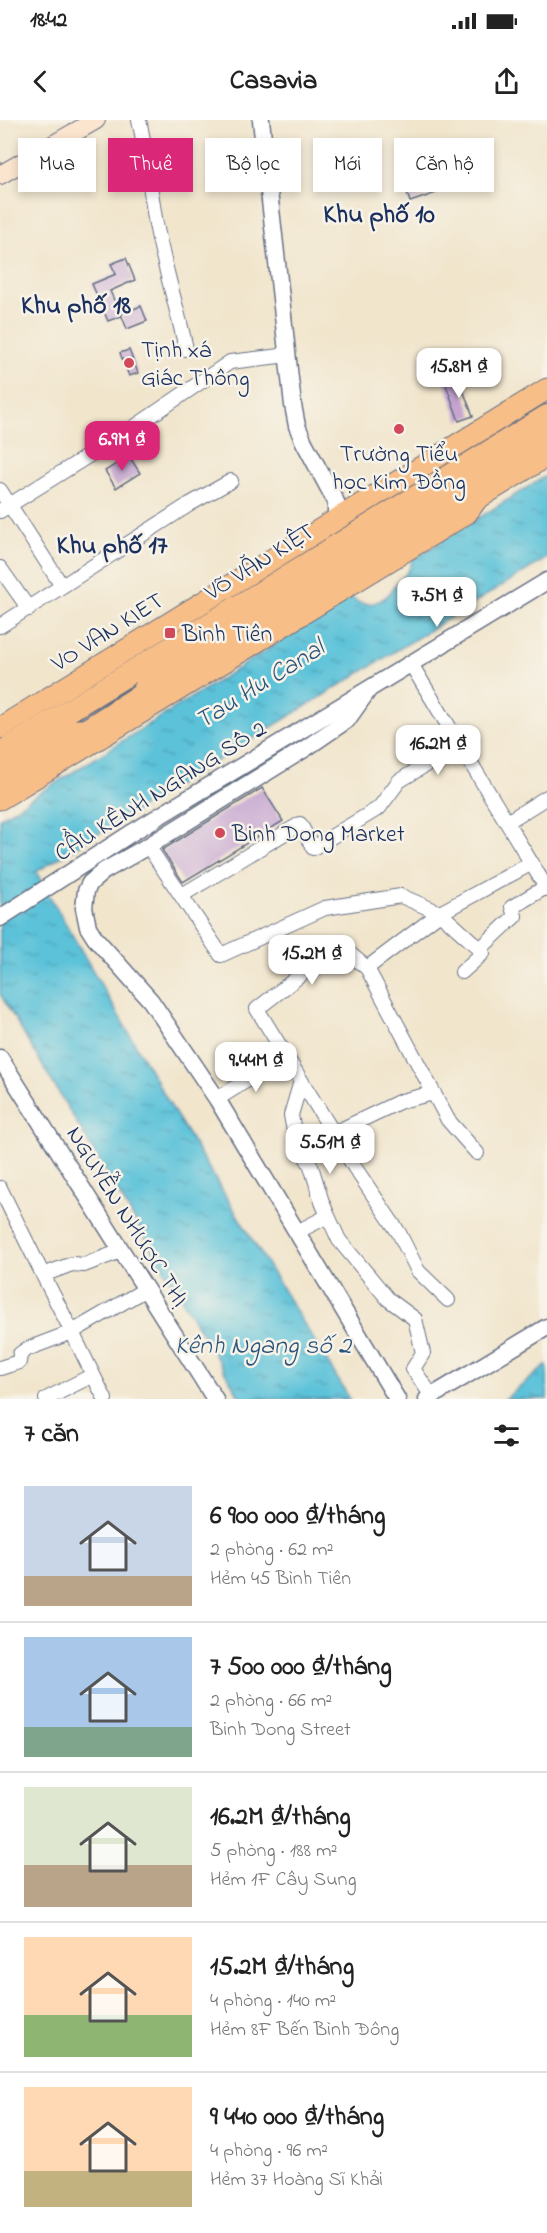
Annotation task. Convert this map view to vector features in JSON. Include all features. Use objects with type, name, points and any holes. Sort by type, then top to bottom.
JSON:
[{"type":"highway","name":"VÕ VĂN KIỆT","points":[[0,753],[547,416]]},
{"type":"highway","name":"VÕ VĂN KIỆT","points":[[0,778],[74,731],[86,730],[141,695],[146,687],[547,439]]},
{"type":"main road","points":[[0,164],[79,120]]},
{"type":"main road","points":[[0,175],[96,120]]},
{"type":"main road","name":"VO VAN KIET","points":[[0,728],[342,510],[547,389]]},
{"type":"main road","name":"VÕ VĂN KIỆT","points":[[141,695],[151,694],[461,504],[477,499],[547,456]]},
{"type":"main road","name":"VÕ VĂN KIỆT","points":[[0,799],[467,513],[477,499]]},
{"type":"main road","name":"VÕ VĂN KIỆT","points":[[0,788],[78,740],[86,730]]},
{"type":"street","points":[[139,120],[148,159],[156,223],[169,286],[186,349]]},
{"type":"street","points":[[261,120],[292,405],[297,426],[342,510]]},
{"type":"street","points":[[5,508],[136,426],[230,362],[288,356]]},
{"type":"street","points":[[0,626],[231,480]]},
{"type":"street","points":[[0,490],[5,508],[62,586]]},
{"type":"street","points":[[0,568],[29,609]]},
{"type":"street","name":"CẦU KÊNH NGANG SỐ 2","points":[[0,918],[133,832],[547,581]]},
{"type":"street","points":[[411,664],[547,888],[512,907],[515,915],[480,949]]},
{"type":"street","points":[[369,689],[347,720],[306,748],[104,871],[90,883],[84,900],[85,916],[95,938],[151,1001],[217,1099],[397,1399]]},
{"type":"street","points":[[182,896],[300,824],[314,848],[379,808],[399,781],[460,744]]},
{"type":"street","points":[[507,822],[547,797]]},
{"type":"street","points":[[148,846],[221,956],[325,908],[402,896],[440,913],[480,949],[483,953],[462,972]]},
{"type":"street","points":[[368,968],[440,913],[532,863]]},
{"type":"street","points":[[448,1300],[418,1270],[399,1233],[257,1009],[339,945],[368,968],[448,1120],[477,1153]]},
{"type":"street","name":"NGUYỄN NHƯỢC THỊ","points":[[0,1058],[215,1399]]},
{"type":"street","points":[[217,1099],[249,1079],[245,1069]]},
{"type":"street","points":[[301,1080],[291,1114],[295,1137],[311,1166],[322,1202],[339,1240],[388,1299],[416,1319],[423,1353],[414,1370],[429,1397],[547,1327]]},
{"type":"street","points":[[303,1152],[334,1133],[401,1101],[434,1093]]},
{"type":"street","points":[[0,1188],[105,1399]]},
{"type":"street","points":[[297,1232],[328,1216]]},
{"type":"street","points":[[43,1275],[72,1264],[84,1265],[121,1251]]},
{"type":"street","points":[[0,1368],[19,1362],[20,1354],[27,1349],[72,1332],[146,1289]]},
{"type":"street","points":[[46,1399],[93,1375]]},
{"type":"water","points":[[547,475],[547,558],[36,872],[176,1115],[350,1399],[241,1399],[0,994],[0,818],[351,597],[365,604],[375,603],[385,598],[408,572],[412,560]]},
{"type":"water","points":[[547,1365],[547,1399],[505,1399]]},
{"type":"building","points":[[407,192],[436,192],[436,193],[410,202]]},
{"type":"building","points":[[126,258],[135,280],[110,291],[121,316],[108,321],[92,284],[116,274],[111,264]]},
{"type":"building","points":[[141,306],[147,321],[127,329],[121,314]]},
{"type":"building","name":"Tịnh xá Giác Thông","points":[[129,350],[138,373],[129,376],[120,353]]},
{"type":"building","points":[[458,377],[473,416],[459,421],[445,382]]},
{"type":"building","points":[[129,456],[140,473],[116,488],[105,471]]},
{"type":"building","name":"Binh Dong Market","points":[[262,788],[283,821],[183,882],[162,850]]},
{"type":"place","name":"Tịnh xá Giác Thông","points":[[129,363]]},
{"type":"place","name":"Trường Tiểu học Kim Đồng","points":[[399,429]]},
{"type":"place","name":"Bình Tiên","points":[[170,633]]},
{"type":"place","name":"Binh Dong Market","points":[[220,833]]},
{"type":"district","name":"Khu phố 10","points":[[379,213]]},
{"type":"district","name":"Khu phố 18","points":[[76,304]]},
{"type":"district","name":"Khu phố 17","points":[[112,544]]},
{"type":"water label","name":"Tau Hu Canal","points":[[259,683]]},
{"type":"water label","name":"Kênh Ngang số 2","points":[[263,1344]]}]
